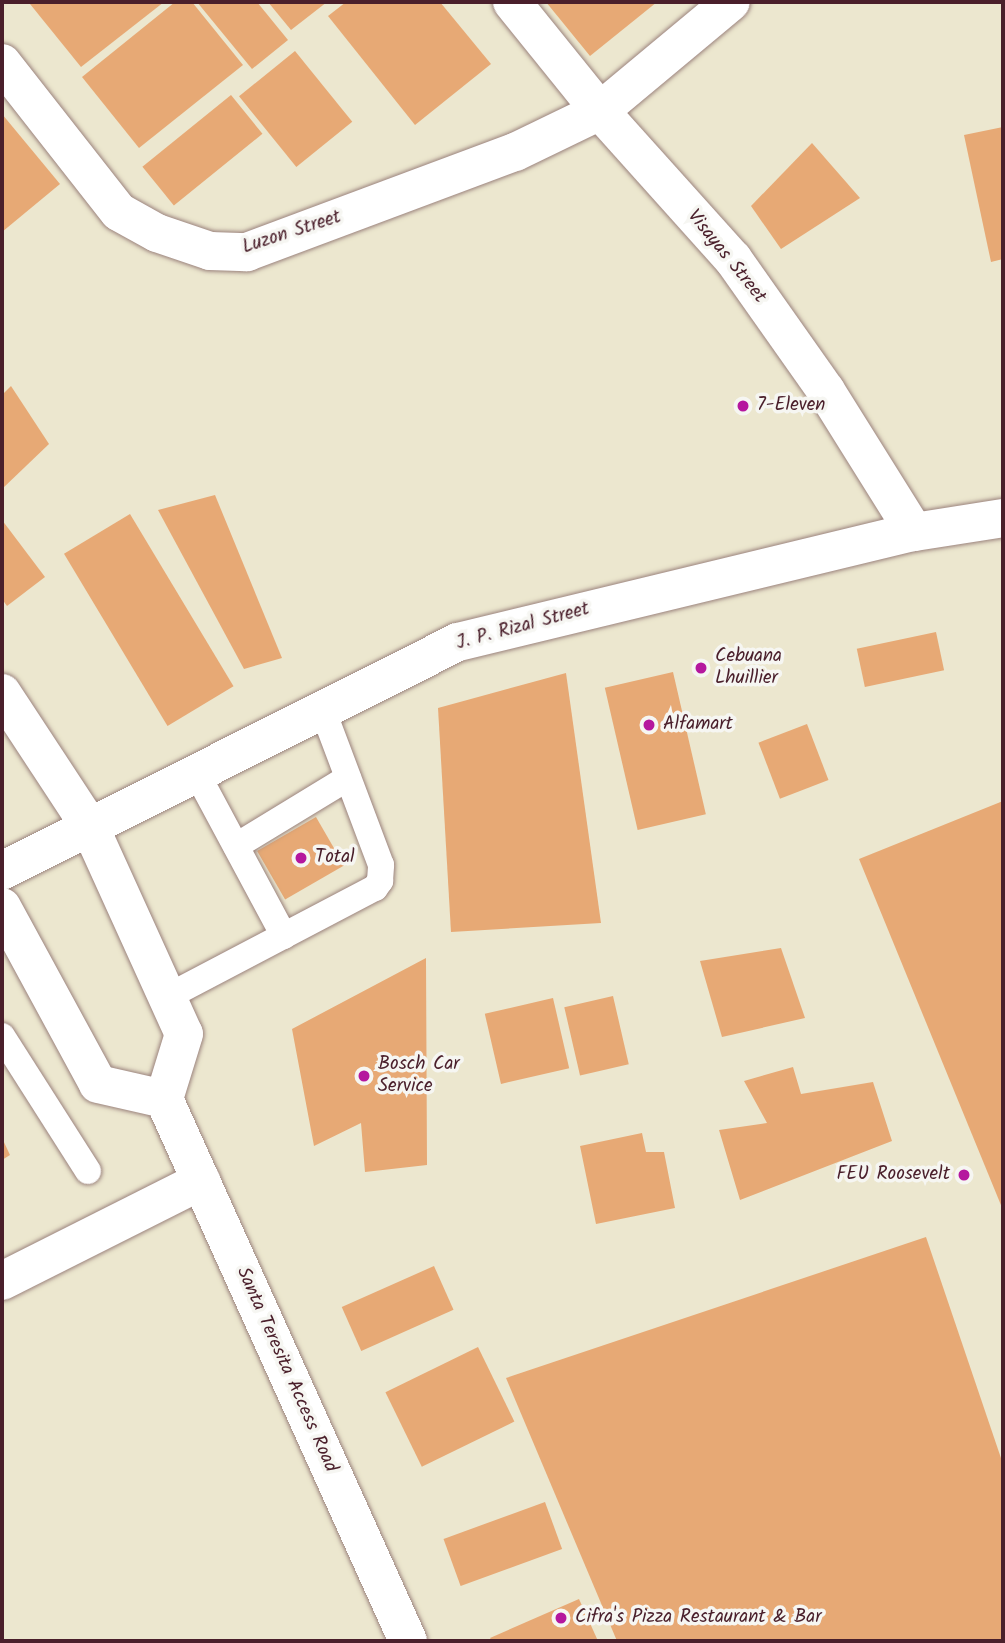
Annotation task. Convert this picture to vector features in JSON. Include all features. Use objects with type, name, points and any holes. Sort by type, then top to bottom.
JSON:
[{"type":"street","name":"Visayas Street","points":[[512,2],[600,111],[733,259],[826,391],[914,532]]},
{"type":"street","name":"Luzon Street","points":[[2,63],[119,212],[157,233],[210,251],[247,252],[514,152],[600,111],[731,2]]},
{"type":"street","name":"J. P. Rizal Street","points":[[2,871],[458,642],[914,532],[1003,518]]},
{"type":"street","points":[[2,693],[90,827],[184,1034],[164,1099],[98,1084],[2,907]]},
{"type":"street","name":"Santa Teresita Access Road","points":[[164,1099],[408,1641]]},
{"type":"street","points":[[2,1281],[201,1181]]},
{"type":"lane","points":[[167,997],[375,888],[380,881],[382,865],[322,708]]},
{"type":"lane","points":[[196,772],[284,936]]},
{"type":"lane","points":[[236,846],[348,778]]},
{"type":"lane","points":[[2,1036],[88,1171]]},
{"type":"building","points":[[164,2],[81,67],[30,4]]},
{"type":"building","points":[[175,2],[192,2],[243,65],[139,148],[82,77]]},
{"type":"building","points":[[197,2],[257,2],[288,40],[252,69]]},
{"type":"building","points":[[268,2],[327,2],[291,30]]},
{"type":"building","points":[[346,2],[440,2],[491,64],[415,125],[328,16]]},
{"type":"building","points":[[546,2],[657,2],[590,56]]},
{"type":"building","points":[[295,51],[352,122],[296,167],[239,96]]},
{"type":"building","points":[[231,95],[262,134],[174,206],[142,167]]},
{"type":"building","points":[[2,114],[60,184],[2,232]]},
{"type":"building","points":[[1003,127],[1003,259],[991,262],[964,135]]},
{"type":"building","points":[[812,143],[860,198],[781,249],[751,206]]},
{"type":"building","points":[[11,386],[49,444],[2,489],[2,395]]},
{"type":"building","points":[[215,495],[282,658],[244,669],[158,510]]},
{"type":"building","points":[[130,514],[234,686],[168,726],[64,554]]},
{"type":"building","points":[[2,520],[45,577],[7,606],[2,599]]},
{"type":"building","points":[[936,632],[944,670],[865,687],[857,649]]},
{"type":"building","points":[[673,672],[706,814],[638,830],[605,688]]},
{"type":"building","points":[[566,673],[601,923],[451,932],[438,708]]},
{"type":"building","points":[[807,724],[829,780],[780,799],[758,743]]},
{"type":"building","points":[[1003,801],[1003,1210],[859,859]]},
{"type":"building","name":"Total","points":[[316,817],[344,865],[285,899],[257,851]]},
{"type":"building","points":[[781,948],[805,1018],[722,1037],[700,961]]},
{"type":"building","name":"Bosch Car Service","points":[[426,958],[427,1165],[365,1172],[361,1123],[314,1146],[292,1029]]},
{"type":"building","points":[[613,996],[629,1064],[580,1075],[564,1007]]},
{"type":"building","points":[[553,998],[569,1068],[501,1084],[485,1014]]},
{"type":"building","points":[[793,1067],[801,1094],[873,1082],[892,1141],[740,1200],[719,1130],[767,1123],[744,1081]]},
{"type":"building","points":[[642,1133],[646,1152],[664,1152],[675,1208],[596,1224],[580,1146]]},
{"type":"building","points":[[2,1138],[10,1155],[2,1160]]},
{"type":"building","points":[[926,1237],[1003,1464],[1003,1641],[617,1641],[506,1378]]},
{"type":"building","points":[[434,1266],[454,1310],[361,1351],[342,1307]]},
{"type":"building","points":[[478,1347],[514,1422],[422,1467],[385,1392]]},
{"type":"building","points":[[545,1502],[562,1549],[461,1586],[444,1539]]},
{"type":"building","name":"Cifra's Pizza Restaurant & Bar","points":[[579,1599],[598,1641],[492,1641],[490,1638]]},
{"type":"place","name":"7-Eleven","points":[[743,406]]},
{"type":"place","name":"Cebuana Lhuillier","points":[[701,668]]},
{"type":"place","name":"Alfamart","points":[[649,725]]},
{"type":"place","name":"Total","points":[[301,858]]},
{"type":"place","name":"Bosch Car Service","points":[[364,1076]]},
{"type":"place","name":"FEU Roosevelt","points":[[964,1175]]},
{"type":"place","name":"Cifra's Pizza Restaurant & Bar","points":[[561,1618]]}]
